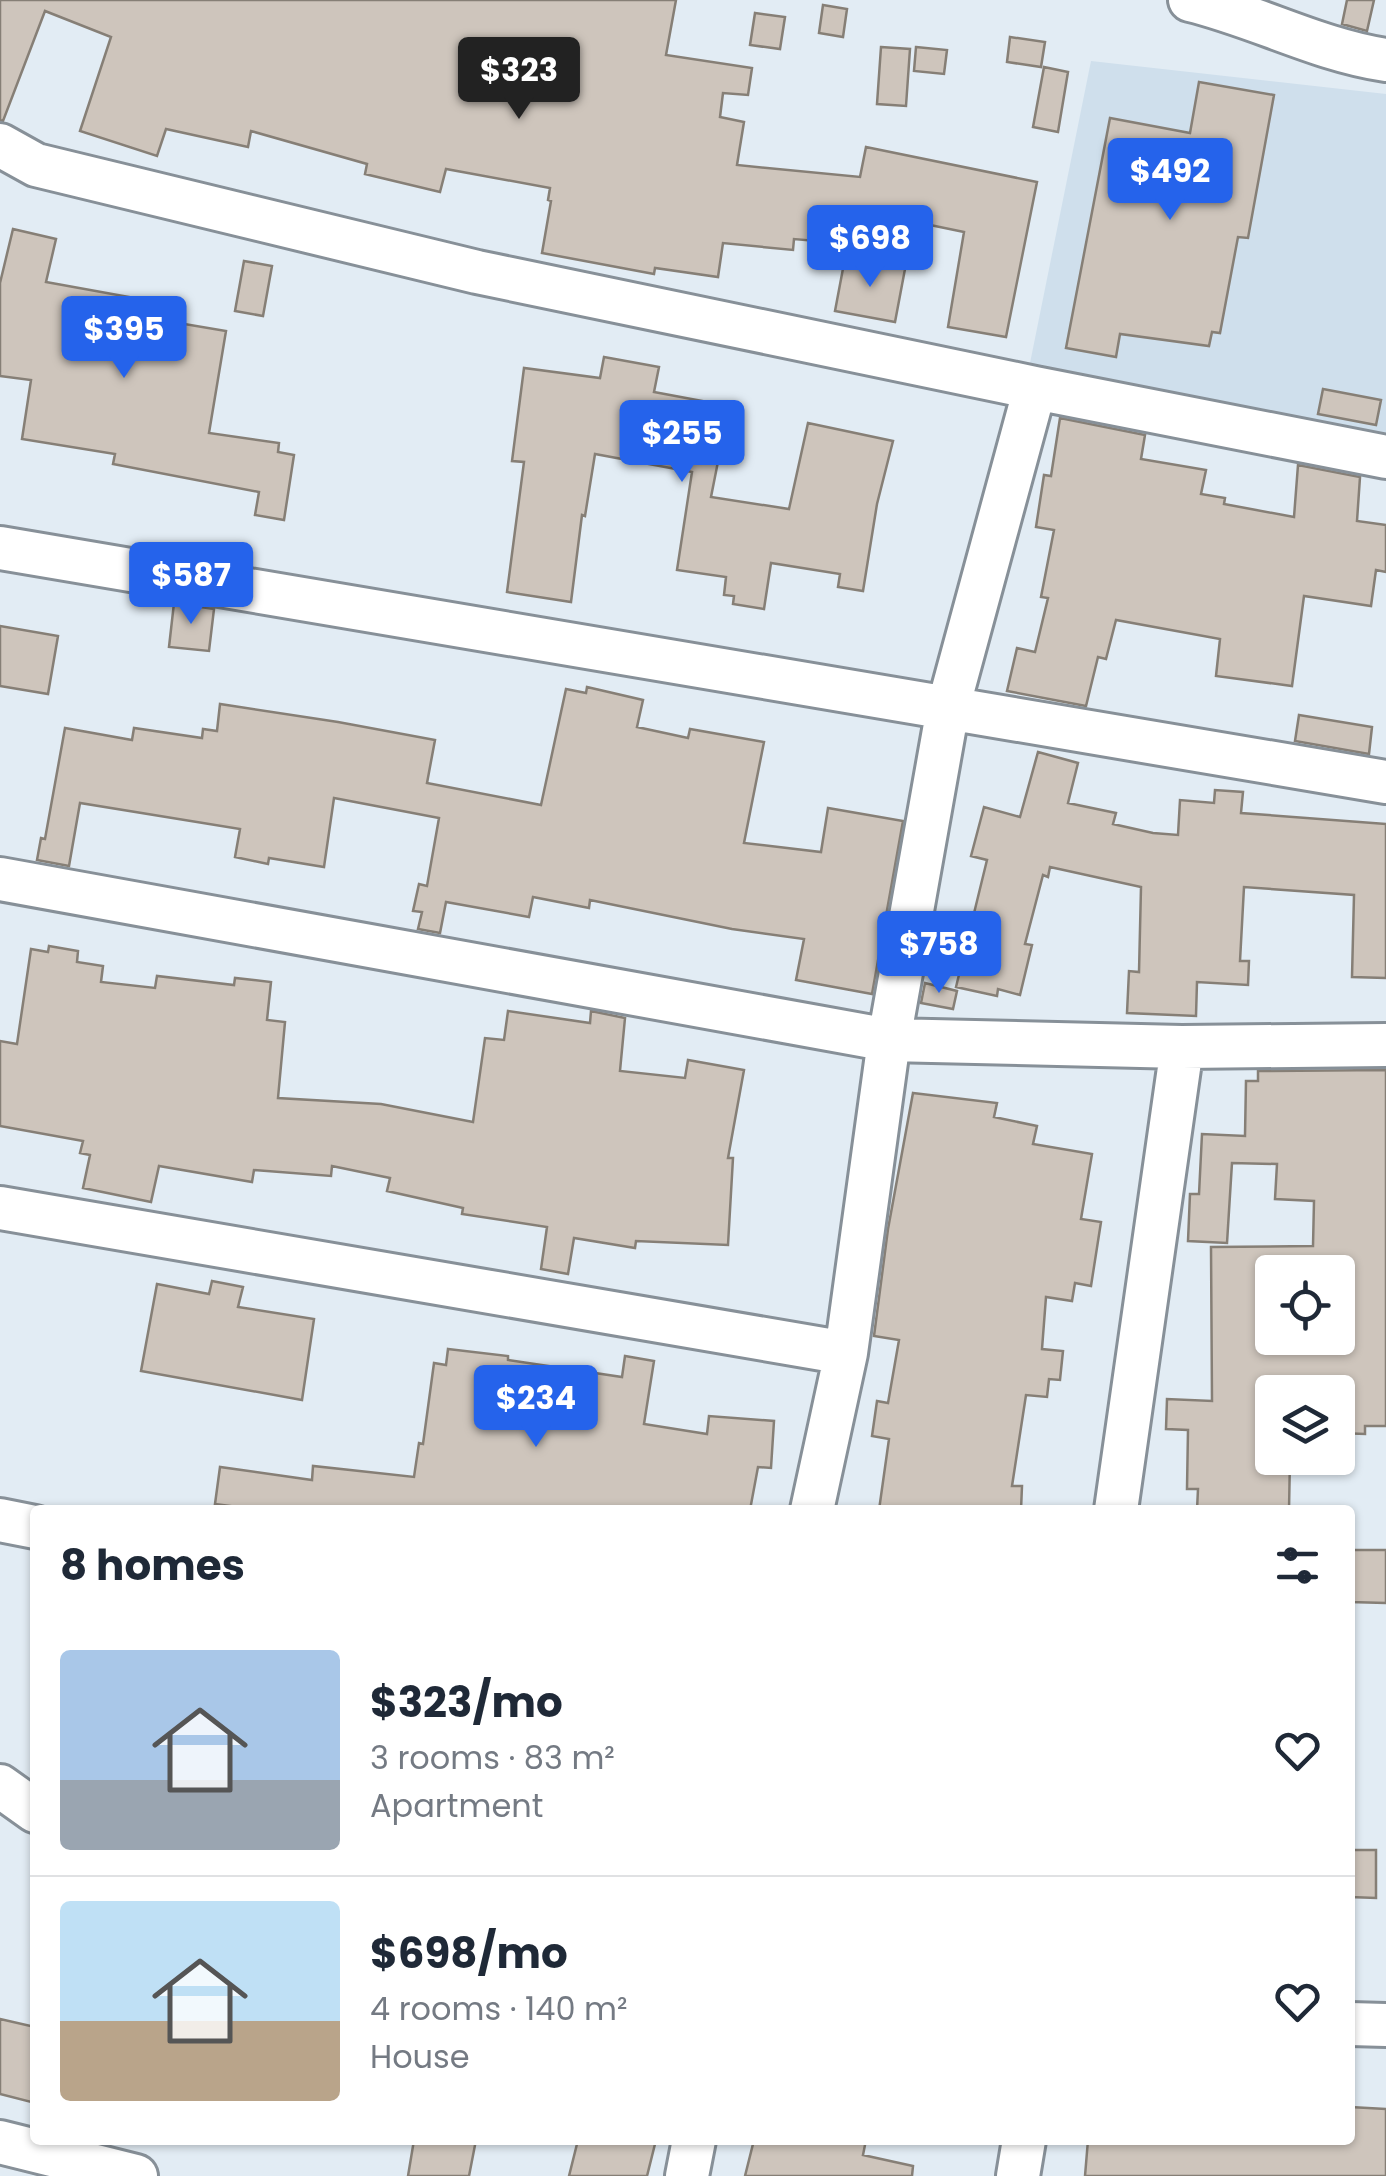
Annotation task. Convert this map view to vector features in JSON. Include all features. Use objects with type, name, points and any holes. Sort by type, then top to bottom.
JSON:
[{"type":"street","points":[[1190,0],[1342,52],[1386,60]]},
{"type":"street","points":[[0,145],[36,165],[458,267],[1035,388],[1386,456]]},
{"type":"street","points":[[813,1505],[846,1353],[889,1040],[948,708],[1035,388]]},
{"type":"street","points":[[0,548],[1386,782]]},
{"type":"street","points":[[0,879],[889,1040],[1386,1046]]},
{"type":"street","points":[[1117,1505],[1182,1046]]},
{"type":"street","points":[[0,1208],[846,1353]]},
{"type":"street","points":[[0,1520],[30,1526]]},
{"type":"street","points":[[0,1786],[30,1807]]},
{"type":"street","points":[[1355,2024],[1386,2025]]},
{"type":"street","points":[[0,2142],[136,2176]]},
{"type":"street","points":[[687,2176],[693,2145]]},
{"type":"street","points":[[1018,2176],[1023,2145]]},
{"type":"shaded area","points":[[1091,61],[1386,94],[1386,443],[1028,373]]},
{"type":"building","points":[[0,0],[676,0],[666,55],[752,68],[748,95],[723,93],[720,117],[744,122],[737,165],[860,177],[866,147],[1037,182],[1006,337],[948,327],[964,232],[843,207],[839,243],[794,239],[793,250],[723,243],[718,277],[655,268],[654,274],[542,253],[550,188],[446,169],[440,192],[365,174],[367,164],[251,131],[248,147],[166,129],[157,156],[80,131],[111,37],[45,11],[3,121],[0,120]]},
{"type":"building","points":[[1347,0],[1374,0],[1367,31],[1342,24]]},
{"type":"building","points":[[823,5],[847,9],[843,37],[819,33]]},
{"type":"building","points":[[755,13],[785,17],[780,49],[750,45]]},
{"type":"building","points":[[1010,37],[1045,42],[1041,67],[1007,62]]},
{"type":"building","points":[[881,47],[910,49],[906,106],[877,104]]},
{"type":"building","points":[[916,47],[947,50],[944,74],[914,71]]},
{"type":"building","points":[[1044,67],[1068,72],[1058,132],[1033,127]]},
{"type":"building","points":[[1199,82],[1274,95],[1248,238],[1238,237],[1220,333],[1212,332],[1209,346],[1120,334],[1116,357],[1066,348],[1110,118],[1190,133]]},
{"type":"building","points":[[13,229],[56,239],[46,282],[140,299],[137,316],[226,331],[209,433],[279,443],[278,452],[294,455],[284,520],[255,515],[259,492],[113,464],[115,454],[22,439],[31,380],[0,376],[0,283]]},
{"type":"building","points":[[845,258],[905,269],[895,322],[835,311]]},
{"type":"building","points":[[244,261],[272,266],[263,316],[235,311]]},
{"type":"building","points":[[604,357],[659,367],[654,392],[729,406],[711,497],[789,509],[808,423],[893,441],[877,504],[863,591],[838,587],[840,574],[771,563],[764,609],[733,604],[734,596],[724,595],[726,577],[677,570],[692,472],[595,454],[585,516],[582,515],[571,602],[507,592],[524,462],[512,461],[524,368],[600,378]]},
{"type":"building","points":[[1323,389],[1381,400],[1376,425],[1318,414]]},
{"type":"building","points":[[1060,418],[1145,435],[1141,459],[1206,470],[1201,494],[1225,498],[1224,504],[1294,517],[1298,465],[1360,477],[1357,521],[1386,525],[1386,572],[1376,570],[1371,606],[1304,596],[1292,686],[1216,676],[1220,639],[1116,620],[1106,659],[1098,657],[1086,706],[1007,691],[1017,648],[1035,652],[1048,598],[1041,597],[1054,530],[1036,527],[1044,475],[1051,476]]},
{"type":"building","points":[[174,603],[214,609],[209,651],[169,647]]},
{"type":"building","points":[[0,626],[58,636],[48,694],[0,686]]},
{"type":"building","points":[[587,687],[643,700],[637,727],[688,738],[690,729],[764,742],[744,843],[821,852],[828,808],[903,821],[872,994],[796,980],[804,939],[732,929],[590,900],[589,908],[533,897],[529,917],[446,902],[440,933],[418,929],[422,912],[413,911],[419,884],[427,886],[439,818],[334,798],[324,867],[269,858],[268,864],[235,857],[240,829],[80,803],[69,866],[37,860],[41,838],[45,839],[65,728],[132,740],[134,728],[202,738],[203,729],[217,731],[220,704],[338,722],[435,740],[427,783],[541,805],[566,689],[586,693]]},
{"type":"building","points":[[1299,715],[1372,727],[1369,754],[1295,741]]},
{"type":"building","points":[[1038,752],[1078,763],[1068,803],[1116,813],[1113,824],[1153,833],[1178,835],[1180,800],[1214,803],[1215,790],[1243,792],[1241,813],[1386,824],[1386,978],[1352,977],[1354,895],[1244,887],[1240,961],[1249,961],[1248,985],[1197,982],[1196,1016],[1127,1013],[1129,971],[1139,972],[1141,887],[1050,867],[1048,877],[1043,875],[1025,944],[1032,945],[1020,995],[998,989],[997,996],[956,987],[987,860],[971,856],[984,807],[1020,817]]},
{"type":"building","points":[[49,946],[78,951],[77,962],[103,966],[101,982],[155,988],[157,976],[234,985],[235,978],[271,982],[267,1020],[285,1022],[278,1098],[381,1104],[473,1122],[485,1038],[504,1040],[508,1011],[590,1023],[591,1011],[625,1018],[620,1071],[685,1078],[688,1060],[744,1070],[728,1158],[733,1158],[728,1245],[636,1241],[635,1248],[574,1238],[568,1274],[541,1269],[547,1227],[462,1214],[463,1208],[387,1191],[390,1178],[332,1166],[331,1176],[254,1170],[252,1182],[159,1166],[151,1202],[83,1188],[90,1155],[80,1153],[83,1141],[0,1126],[0,1041],[17,1044],[31,949],[48,952]]},
{"type":"building","points":[[925,983],[957,991],[953,1009],[921,1003]]},
{"type":"building","points":[[1386,1070],[1386,1426],[1365,1426],[1365,1434],[1355,1434],[1355,1375],[1255,1375],[1255,1475],[1290,1475],[1289,1505],[1197,1505],[1198,1489],[1187,1489],[1188,1430],[1166,1429],[1167,1399],[1212,1401],[1211,1247],[1313,1246],[1314,1201],[1275,1199],[1277,1164],[1232,1163],[1227,1243],[1188,1241],[1190,1194],[1199,1194],[1202,1134],[1245,1136],[1246,1081],[1258,1081],[1258,1071]]},
{"type":"building","points":[[913,1093],[997,1103],[994,1117],[1037,1126],[1033,1144],[1092,1154],[1081,1219],[1101,1222],[1091,1286],[1075,1283],[1072,1301],[1046,1297],[1042,1349],[1063,1351],[1060,1380],[1049,1379],[1047,1397],[1026,1395],[1012,1486],[1022,1486],[1021,1505],[880,1505],[889,1439],[872,1436],[877,1401],[888,1403],[899,1340],[874,1336],[888,1229]]},
{"type":"building","points":[[212,1281],[243,1287],[238,1307],[314,1319],[302,1400],[141,1371],[157,1284],[209,1294]]},
{"type":"building","points":[[448,1349],[622,1377],[625,1356],[654,1361],[644,1424],[707,1434],[709,1416],[774,1421],[771,1468],[758,1467],[751,1505],[215,1504],[220,1467],[312,1480],[313,1466],[414,1477],[419,1443],[423,1444],[434,1363],[446,1365]]},
{"type":"building","points":[[1355,1550],[1386,1550],[1386,1603],[1355,1602]]},
{"type":"building","points":[[1355,1850],[1376,1850],[1376,1898],[1355,1897]]},
{"type":"building","points":[[0,2019],[30,2026],[30,2102],[0,2094]]},
{"type":"building","points":[[1355,2107],[1386,2109],[1386,2176],[1085,2176],[1088,2145],[1355,2145]]},
{"type":"building","points":[[413,2145],[475,2145],[469,2176],[408,2176]]},
{"type":"building","points":[[577,2145],[655,2145],[647,2176],[569,2176]]},
{"type":"building","points":[[753,2145],[865,2145],[863,2155],[913,2166],[912,2176],[745,2176]]}]
